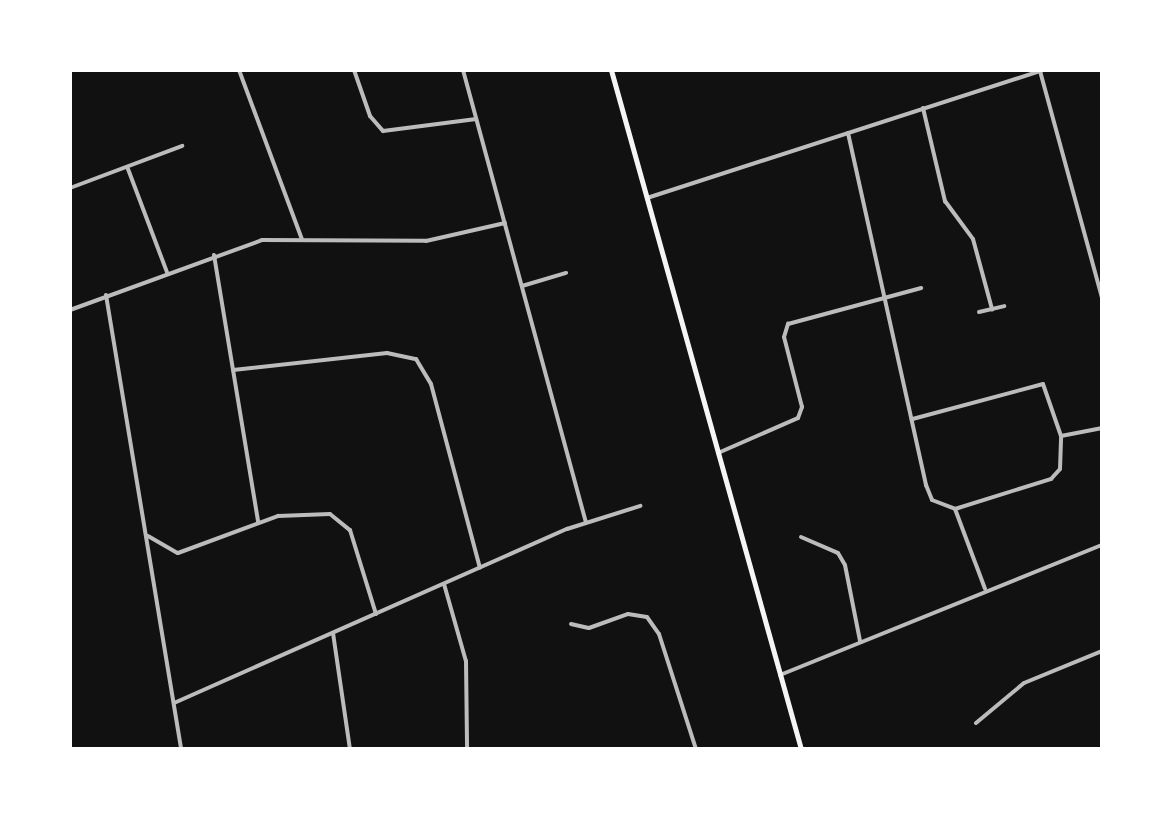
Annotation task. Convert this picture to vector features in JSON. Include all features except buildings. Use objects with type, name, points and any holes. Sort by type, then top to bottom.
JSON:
[{"type":"main road","points":[[612,70],[802,749]]},
{"type":"street","points":[[239,70],[302,239]]},
{"type":"street","points":[[354,70],[370,116],[383,131],[476,119]]},
{"type":"street","points":[[462,70],[586,522]]},
{"type":"street","points":[[647,198],[1042,71],[1102,298]]},
{"type":"street","points":[[923,108],[944,201],[973,239],[992,309]]},
{"type":"street","points":[[848,132],[912,419],[932,500],[955,509],[1057,475],[1061,436],[1043,384],[912,419]]},
{"type":"street","points":[[70,188],[182,146]]},
{"type":"street","points":[[128,167],[166,272]]},
{"type":"street","points":[[70,310],[262,240],[444,240],[505,223]]},
{"type":"street","points":[[214,255],[258,522]]},
{"type":"street","points":[[522,286],[566,272]]},
{"type":"street","points":[[718,453],[798,418],[802,407],[784,338],[788,324],[921,288]]},
{"type":"street","points":[[106,295],[182,749]]},
{"type":"street","points":[[979,312],[1004,306]]},
{"type":"street","points":[[233,370],[387,353],[416,359],[431,384],[480,568]]},
{"type":"street","points":[[1061,436],[1102,428]]},
{"type":"street","points":[[174,703],[586,522],[640,506]]},
{"type":"street","points":[[955,509],[985,589]]},
{"type":"street","points":[[145,532],[165,551],[178,554],[258,522],[314,510],[341,520],[354,542],[376,614]]},
{"type":"street","points":[[801,537],[838,553],[845,565],[860,641]]},
{"type":"street","points":[[780,675],[985,589],[1102,545]]},
{"type":"street","points":[[444,584],[466,660],[467,749]]},
{"type":"street","points":[[571,624],[589,628],[628,614],[647,618],[659,634],[696,749]]},
{"type":"street","points":[[333,633],[350,749]]},
{"type":"street","points":[[976,723],[1024,683],[1102,650]]}]
